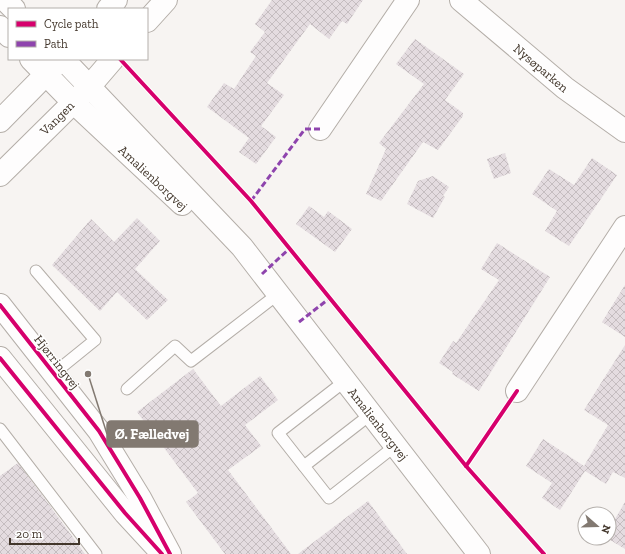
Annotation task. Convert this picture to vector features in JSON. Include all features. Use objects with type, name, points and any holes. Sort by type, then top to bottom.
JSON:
[{"type":"street","points":[[5,0],[13,8]]},
{"type":"street","points":[[109,8],[116,0]]},
{"type":"street","points":[[148,20],[166,0]]},
{"type":"street","points":[[320,129],[408,0]]},
{"type":"street","name":"Nysøparken","points":[[461,0],[564,88],[625,131]]},
{"type":"street","points":[[0,27],[8,35]]},
{"type":"street","name":"Amalienborgvej","points":[[32,60],[73,102],[278,294]]},
{"type":"street","points":[[0,121],[61,60]]},
{"type":"street","name":"Amalienborgvej","points":[[63,60],[242,247],[479,554]]},
{"type":"street","name":"Vangen","points":[[0,175],[88,87],[112,60]]},
{"type":"street","points":[[516,391],[625,227]]},
{"type":"street","name":"Hjørringvej","points":[[0,305],[99,431],[140,498],[170,554]]},
{"type":"street","points":[[0,358],[125,513],[162,554]]},
{"type":"lane","points":[[36,271],[95,340],[53,374]]},
{"type":"lane","points":[[127,389],[175,346],[191,361],[278,294]]},
{"type":"lane","points":[[345,381],[278,433],[329,498],[395,446]]},
{"type":"lane","points":[[304,466],[371,414]]},
{"type":"lane","points":[[0,429],[96,554]]},
{"type":"building","points":[[272,0],[363,0],[347,24],[342,21],[329,39],[310,24],[267,83],[284,95],[261,126],[276,137],[256,164],[239,152],[249,138],[207,107],[224,83],[234,89],[256,56],[250,52],[265,32],[255,24]]},
{"type":"building","points":[[415,39],[464,74],[445,100],[463,113],[463,116],[438,150],[423,142],[381,201],[366,194],[386,149],[379,143],[424,84],[396,64]]},
{"type":"building","points":[[505,153],[511,173],[494,179],[487,159]]},
{"type":"building","points":[[592,158],[617,175],[569,246],[545,231],[557,211],[532,194],[549,169],[574,185]]},
{"type":"building","points":[[433,176],[449,187],[443,196],[445,197],[433,218],[407,204],[418,181]]},
{"type":"building","points":[[309,206],[324,217],[328,211],[352,229],[335,252],[296,224]]},
{"type":"building","points":[[137,218],[160,241],[135,269],[168,300],[147,320],[117,292],[100,311],[52,265],[91,219],[114,242]]},
{"type":"building","points":[[497,243],[550,277],[479,391],[452,374],[453,372],[439,363],[453,341],[456,343],[499,280],[481,269]]},
{"type":"building","points":[[625,285],[625,337],[602,322]]},
{"type":"building","points":[[625,345],[625,478],[613,472],[606,484],[585,471],[560,510],[542,498],[552,483],[526,466],[543,439],[584,466],[608,425],[584,410]]},
{"type":"building","points":[[193,369],[221,406],[260,376],[278,400],[245,425],[261,446],[228,470],[291,554],[225,554],[186,502],[198,493],[137,412]]},
{"type":"building","points":[[18,463],[85,554],[0,554],[0,476]]},
{"type":"building","points":[[368,501],[407,554],[298,554]]},
{"type":"building","points":[[625,502],[625,549],[617,544],[617,516]]},
{"type":"marked path","points":[[251,201],[305,129],[320,129]]},
{"type":"marked path","points":[[262,274],[290,248]]},
{"type":"marked path","points":[[299,322],[330,298]]},
{"type":"cycle path","points":[[121,60],[251,201],[466,466],[544,554]]},
{"type":"cycle path","points":[[0,305],[99,431],[140,498],[170,554]]},
{"type":"cycle path","points":[[0,358],[125,513],[162,554]]},
{"type":"cycle path","points":[[466,466],[517,391]]},
{"type":"place","name":"Ø. Fælledvej","points":[[88,374]]}]
